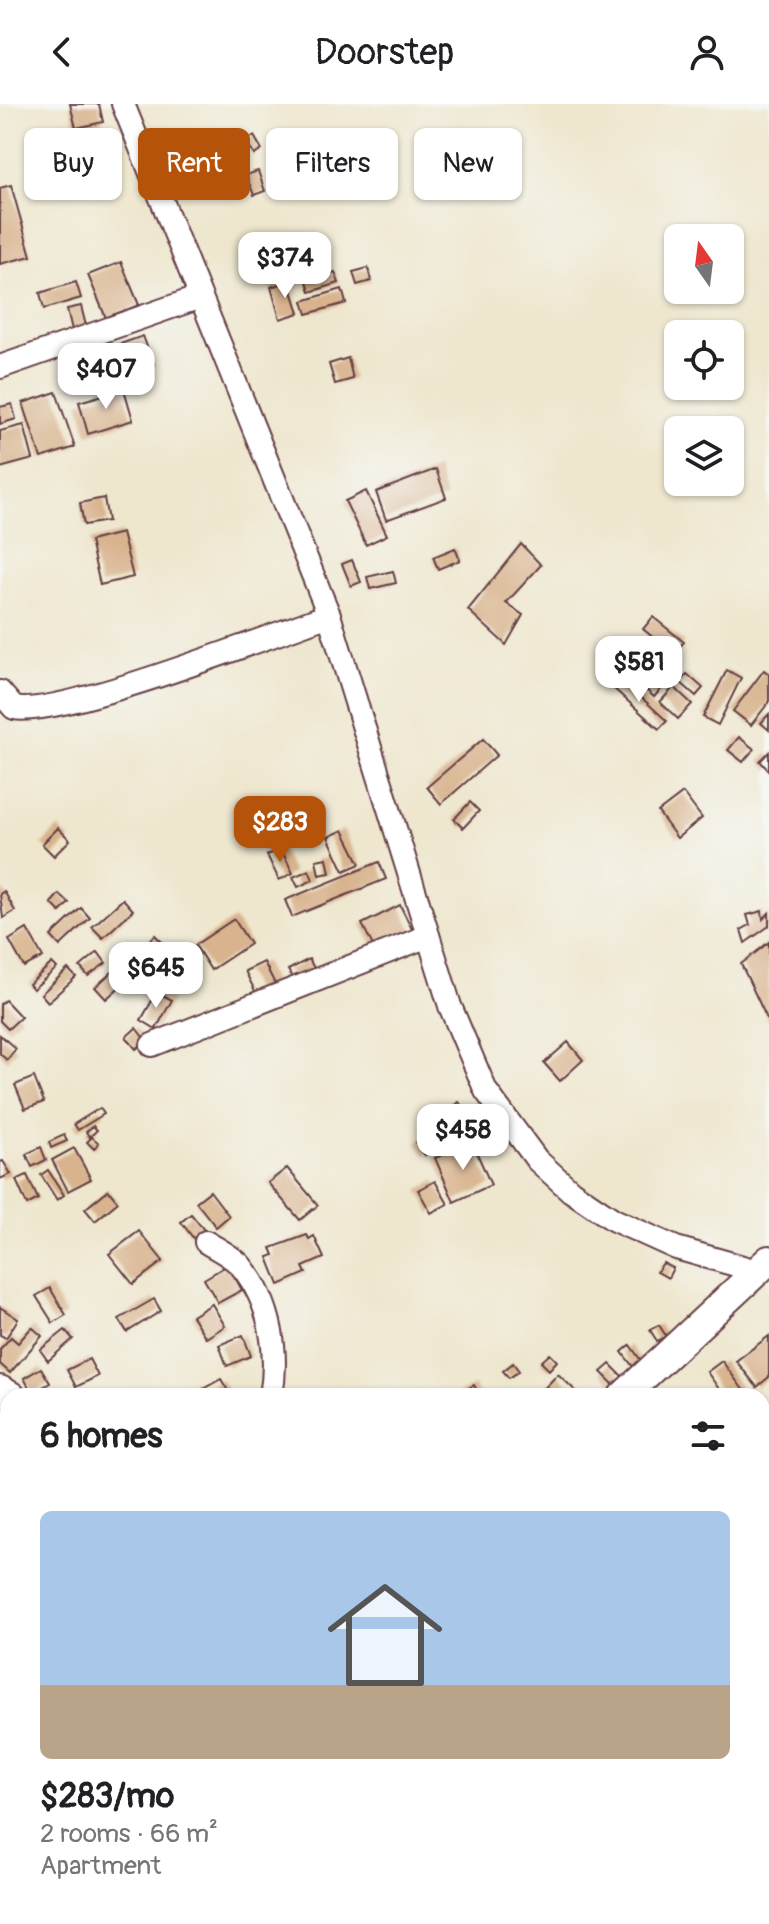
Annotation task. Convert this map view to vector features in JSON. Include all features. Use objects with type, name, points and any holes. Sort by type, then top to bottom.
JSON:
[{"type":"main road","points":[[632,1388],[763,1266]]},
{"type":"street","points":[[123,104],[329,615],[428,936],[467,1051],[486,1091],[537,1160],[571,1191],[614,1220],[676,1248],[763,1266]]},
{"type":"street","points":[[0,367],[200,297]]},
{"type":"street","points":[[0,692],[14,708],[39,709],[97,694],[329,615]]},
{"type":"street","points":[[152,1045],[428,936]]},
{"type":"street","points":[[206,1242],[240,1265],[259,1295],[273,1337],[276,1370],[273,1388]]},
{"type":"building","points":[[70,104],[99,104],[103,122],[76,128]]},
{"type":"building","points":[[254,136],[262,150],[254,155],[250,148],[250,138]]},
{"type":"building","points":[[258,171],[265,191],[254,195],[250,174]]},
{"type":"building","points":[[11,185],[31,256],[0,264],[0,188]]},
{"type":"building","points":[[301,242],[310,272],[284,280],[274,251]]},
{"type":"building","points":[[327,253],[330,264],[314,268],[311,256]]},
{"type":"building","points":[[121,262],[139,305],[106,318],[88,275]]},
{"type":"building","points":[[368,268],[371,281],[357,285],[353,272]]},
{"type":"building","points":[[335,272],[339,283],[310,292],[307,281]]},
{"type":"building","points":[[289,281],[299,313],[280,319],[271,287]]},
{"type":"building","points":[[76,282],[81,298],[44,309],[40,293]]},
{"type":"building","points":[[342,289],[346,303],[307,314],[303,301]]},
{"type":"building","points":[[81,306],[86,326],[72,330],[67,309]]},
{"type":"building","points":[[143,336],[154,365],[131,374],[120,344]]},
{"type":"building","points":[[114,348],[125,375],[106,383],[95,355]]},
{"type":"building","points":[[348,358],[353,379],[335,384],[329,364]]},
{"type":"building","points":[[124,389],[133,420],[88,434],[79,402]]},
{"type":"building","points":[[56,392],[75,447],[41,458],[23,403]]},
{"type":"building","points":[[12,404],[16,419],[0,424],[0,407]]},
{"type":"building","points":[[24,425],[33,459],[0,468],[0,431]]},
{"type":"building","points":[[436,469],[446,498],[386,520],[376,492]]},
{"type":"building","points":[[366,491],[387,535],[366,545],[345,501]]},
{"type":"building","points":[[104,498],[108,521],[84,525],[80,503]]},
{"type":"building","points":[[122,533],[133,577],[100,585],[90,541]]},
{"type":"building","points":[[521,544],[541,565],[506,603],[523,615],[506,645],[468,610]]},
{"type":"building","points":[[455,548],[460,560],[438,569],[433,557]]},
{"type":"building","points":[[352,560],[361,582],[351,586],[342,564]]},
{"type":"building","points":[[393,571],[396,583],[370,589],[367,577]]},
{"type":"building","points":[[653,617],[684,642],[673,654],[643,629]]},
{"type":"building","points":[[638,649],[671,678],[654,697],[622,668]]},
{"type":"building","points":[[727,670],[741,678],[718,725],[703,717]]},
{"type":"building","points":[[764,670],[769,674],[769,702],[751,725],[733,711]]},
{"type":"building","points":[[687,674],[703,688],[696,696],[680,682]]},
{"type":"building","points":[[620,678],[667,721],[659,729],[612,687]]},
{"type":"building","points":[[674,687],[692,704],[678,719],[660,702]]},
{"type":"building","points":[[769,714],[769,730],[761,723]]},
{"type":"building","points":[[739,737],[754,749],[743,762],[728,750]]},
{"type":"building","points":[[483,739],[497,755],[441,804],[427,787]]},
{"type":"building","points":[[769,752],[769,771],[760,761]]},
{"type":"building","points":[[683,793],[702,818],[677,838],[658,812]]},
{"type":"building","points":[[470,802],[479,811],[463,828],[454,819]]},
{"type":"building","points":[[58,828],[70,840],[54,856],[42,844]]},
{"type":"building","points":[[343,830],[360,864],[344,871],[328,837]]},
{"type":"building","points":[[281,849],[293,873],[279,880],[267,855]]},
{"type":"building","points":[[327,858],[330,873],[319,875],[316,860]]},
{"type":"building","points":[[379,862],[386,879],[292,917],[285,900]]},
{"type":"building","points":[[309,870],[313,880],[298,887],[293,877]]},
{"type":"building","points":[[4,891],[15,911],[3,918],[0,894]]},
{"type":"building","points":[[59,894],[69,903],[60,912],[51,903]]},
{"type":"building","points":[[123,899],[133,910],[103,938],[92,927]]},
{"type":"building","points":[[400,905],[413,931],[375,950],[362,924]]},
{"type":"building","points":[[81,908],[90,918],[60,946],[51,936]]},
{"type":"building","points":[[762,911],[763,919],[769,913],[769,926],[745,943],[741,930],[750,925],[747,915]]},
{"type":"building","points":[[234,919],[250,944],[211,970],[195,945]]},
{"type":"building","points":[[27,929],[43,957],[24,967],[9,940]]},
{"type":"building","points":[[155,935],[162,942],[151,953],[145,946]]},
{"type":"building","points":[[769,942],[769,1023],[741,964]]},
{"type":"building","points":[[141,947],[151,959],[106,999],[95,987]]},
{"type":"building","points":[[98,952],[106,963],[88,976],[80,967]]},
{"type":"building","points":[[169,954],[184,975],[171,985],[155,964]]},
{"type":"building","points":[[309,959],[315,970],[294,981],[288,970]]},
{"type":"building","points":[[264,962],[275,984],[256,993],[245,971]]},
{"type":"building","points":[[52,963],[57,968],[33,989],[29,984]]},
{"type":"building","points":[[68,969],[76,977],[48,1002],[41,994]]},
{"type":"building","points":[[157,992],[172,1000],[156,1029],[141,1020]]},
{"type":"building","points":[[5,1000],[21,1017],[8,1029],[0,1021],[0,1004]]},
{"type":"building","points":[[136,1028],[146,1041],[136,1049],[126,1037]]},
{"type":"building","points":[[0,1035],[16,1049],[7,1060],[0,1054]]},
{"type":"building","points":[[568,1042],[583,1060],[560,1081],[544,1063]]},
{"type":"building","points":[[34,1077],[44,1102],[25,1109],[15,1085]]},
{"type":"building","points":[[459,1102],[465,1111],[454,1118],[448,1110]]},
{"type":"building","points":[[100,1108],[104,1114],[78,1130],[74,1124]]},
{"type":"building","points":[[93,1126],[97,1130],[90,1137],[86,1132]]},
{"type":"building","points":[[434,1129],[443,1141],[425,1155],[416,1143]]},
{"type":"building","points":[[64,1135],[67,1141],[51,1148],[49,1142]]},
{"type":"building","points":[[92,1137],[99,1143],[94,1149],[87,1142]]},
{"type":"building","points":[[472,1142],[491,1185],[454,1202],[435,1158]]},
{"type":"building","points":[[41,1147],[46,1160],[32,1167],[26,1154]]},
{"type":"building","points":[[74,1148],[91,1179],[68,1191],[52,1160]]},
{"type":"building","points":[[3,1161],[11,1174],[0,1179],[0,1162]]},
{"type":"building","points":[[287,1168],[318,1205],[300,1220],[268,1183]]},
{"type":"building","points":[[48,1170],[64,1195],[57,1200],[41,1175]]},
{"type":"building","points":[[27,1175],[38,1199],[27,1205],[16,1180]]},
{"type":"building","points":[[435,1181],[448,1204],[431,1213],[418,1190]]},
{"type":"building","points":[[108,1190],[118,1202],[95,1221],[85,1209]]},
{"type":"building","points":[[210,1191],[229,1216],[216,1227],[196,1202]]},
{"type":"building","points":[[191,1214],[205,1231],[194,1239],[181,1222]]},
{"type":"building","points":[[139,1231],[163,1261],[133,1284],[109,1254]]},
{"type":"building","points":[[307,1235],[309,1239],[314,1236],[324,1258],[303,1267],[306,1273],[279,1285],[268,1257],[274,1255],[271,1248]]},
{"type":"building","points":[[663,1263],[673,1268],[668,1278],[657,1272]]},
{"type":"building","points":[[228,1265],[242,1290],[218,1303],[204,1279]]},
{"type":"building","points":[[50,1288],[66,1315],[53,1323],[36,1296]]},
{"type":"building","points":[[154,1299],[161,1311],[127,1332],[119,1319]]},
{"type":"building","points":[[212,1304],[225,1326],[206,1338],[192,1316]]},
{"type":"building","points":[[0,1307],[18,1319],[6,1338],[0,1335]]},
{"type":"building","points":[[659,1325],[666,1336],[657,1341],[650,1330]]},
{"type":"building","points":[[32,1327],[42,1336],[10,1373],[0,1364],[0,1349],[11,1337],[18,1343]]},
{"type":"building","points":[[65,1330],[73,1339],[48,1361],[40,1350]]},
{"type":"building","points":[[243,1335],[251,1356],[227,1366],[219,1345]]},
{"type":"building","points":[[769,1336],[769,1377],[757,1387],[736,1361]]},
{"type":"building","points":[[630,1345],[642,1362],[634,1368],[622,1352]]},
{"type":"building","points":[[550,1354],[557,1361],[549,1370],[541,1362]]},
{"type":"building","points":[[89,1359],[98,1376],[76,1387],[67,1370]]},
{"type":"building","points":[[722,1361],[742,1388],[718,1388],[707,1372]]},
{"type":"building","points":[[513,1363],[519,1371],[509,1378],[503,1371]]},
{"type":"building","points":[[610,1364],[626,1380],[617,1388],[601,1372]]},
{"type":"building","points":[[41,1368],[50,1383],[41,1388],[29,1388],[24,1378]]},
{"type":"building","points":[[558,1374],[573,1388],[545,1388]]},
{"type":"building","points":[[221,1379],[226,1388],[205,1388]]}]
